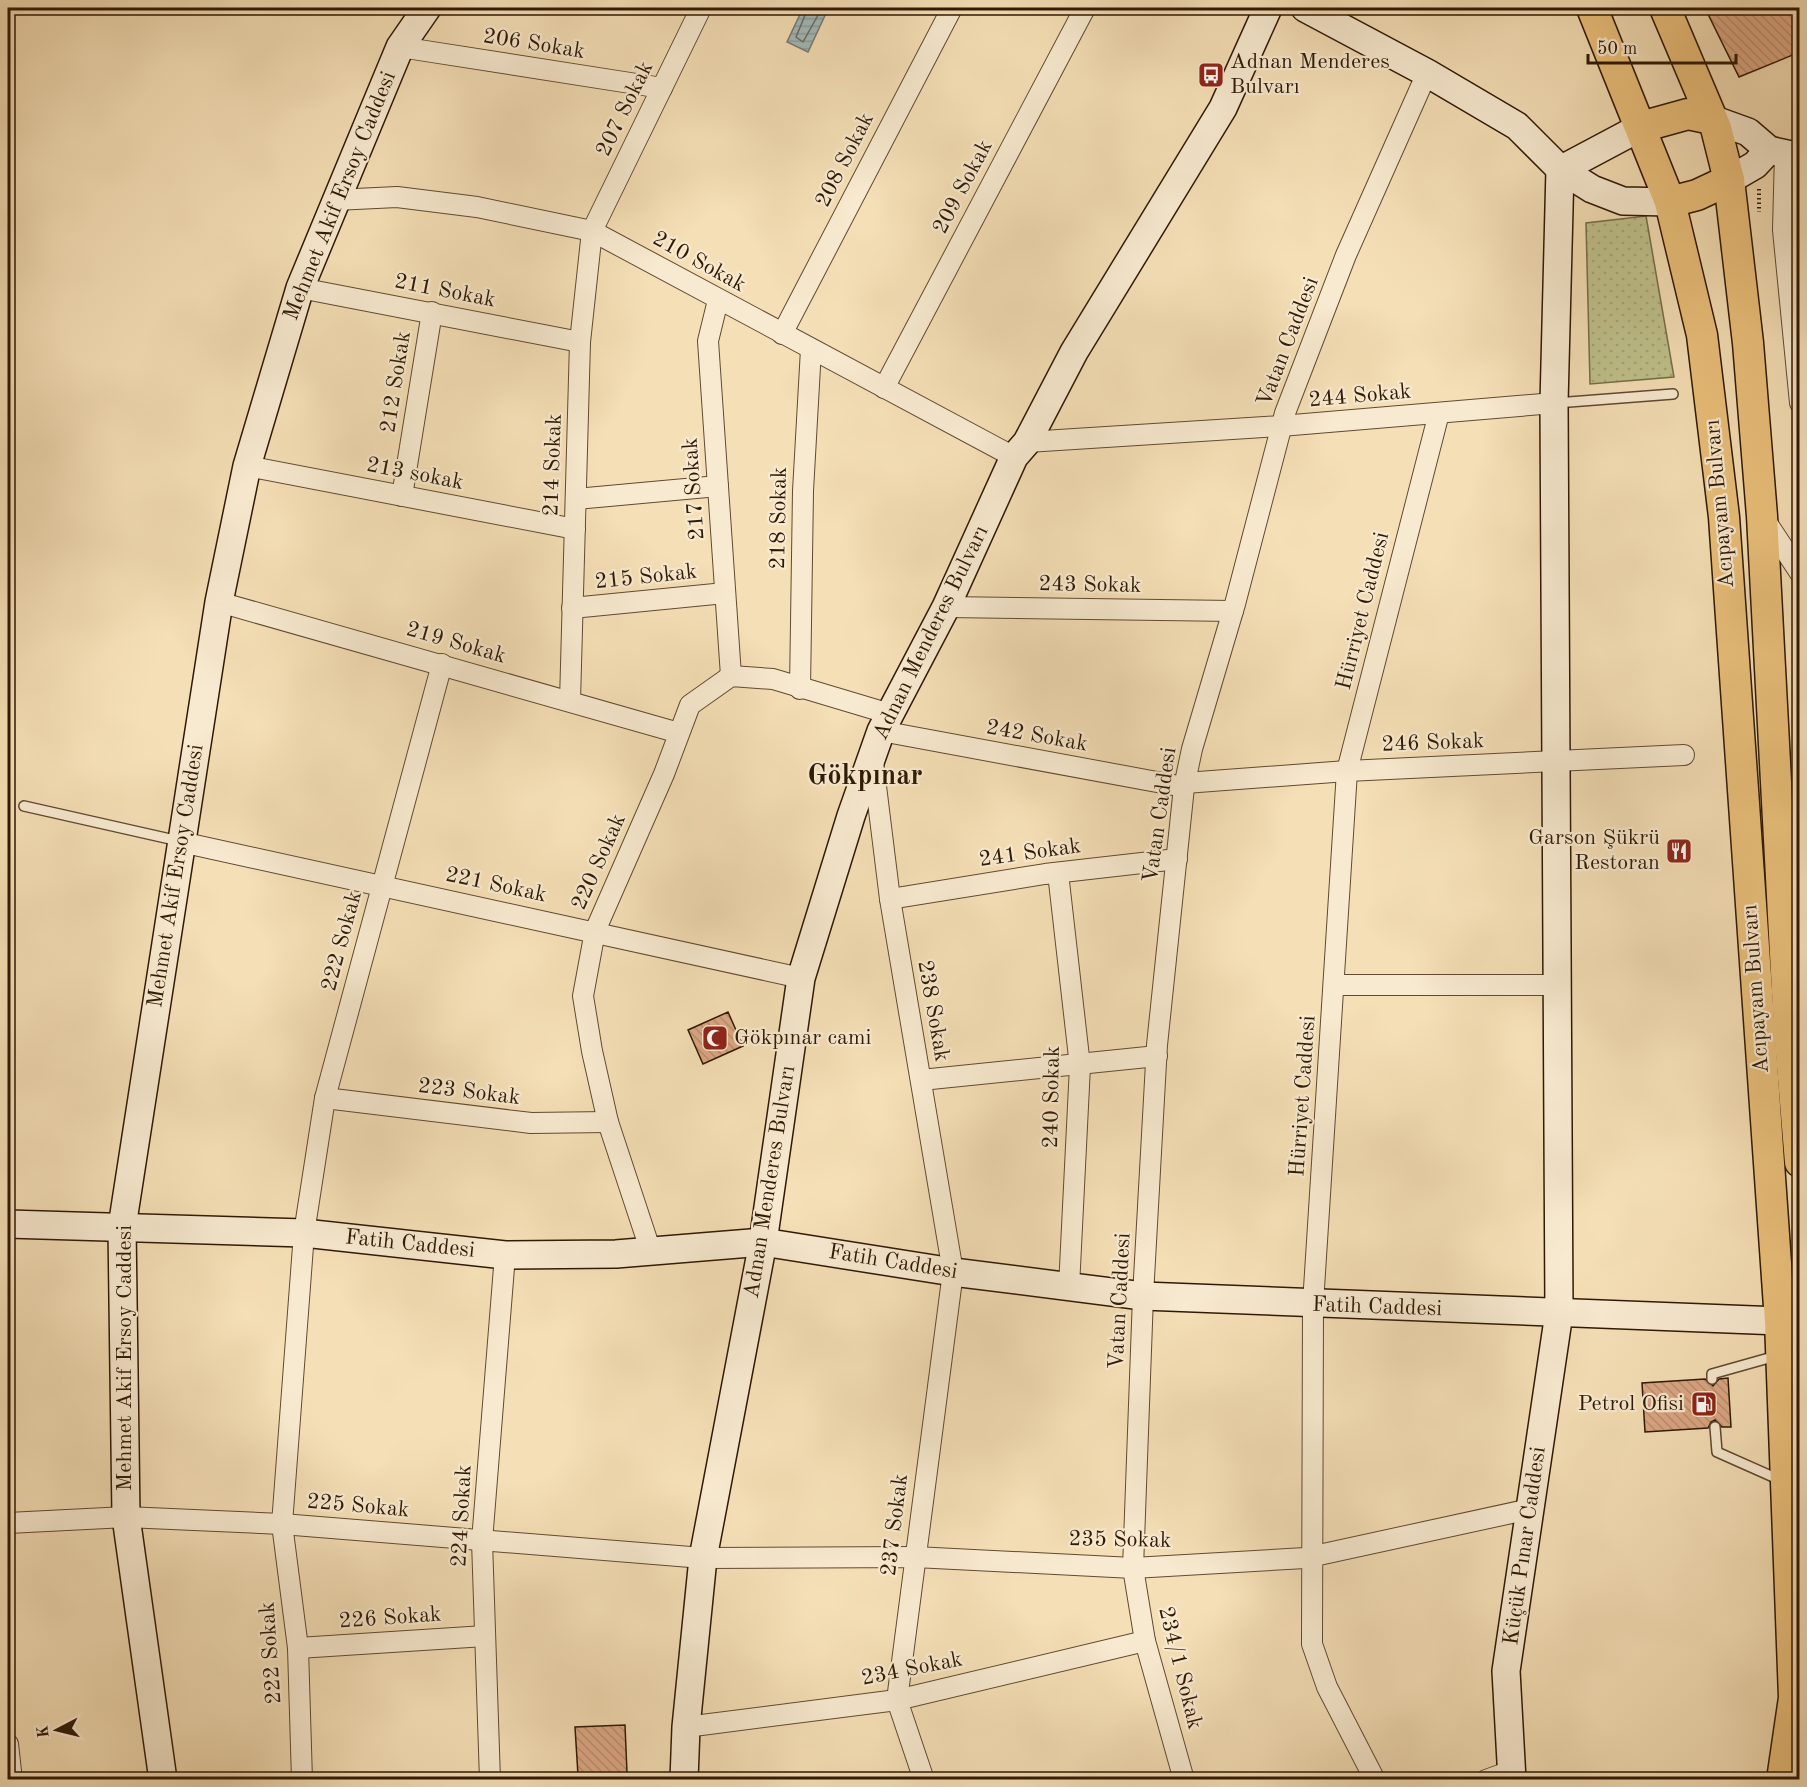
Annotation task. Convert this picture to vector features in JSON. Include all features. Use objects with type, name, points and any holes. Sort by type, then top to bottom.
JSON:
[{"type":"main road","name":"Acıpayam Bulvarı","points":[[1592,8],[1670,202],[1702,335],[1724,517],[1780,1321],[1794,1698],[1782,1779]]},
{"type":"main road","name":"Acıpayam Bulvarı","points":[[1665,8],[1712,119],[1729,180],[1755,409],[1789,1029],[1800,1162]]},
{"type":"main road","points":[[1641,127],[1688,114],[1712,119]]},
{"type":"main road","points":[[1670,202],[1697,195],[1729,180]]},
{"type":"street","name":"Mehmet Akif Ersoy Caddesi","points":[[164,1779],[126,1517],[122,1227],[219,602],[247,466],[300,288],[400,46],[427,8]]},
{"type":"street","name":"207 Sokak","points":[[592,231],[701,8]]},
{"type":"street","name":"208 Sokak","points":[[782,334],[952,8]]},
{"type":"street","name":"209 Sokak","points":[[884,388],[1085,8]]},
{"type":"street","name":"Adnan Menderes Bulvarı","points":[[684,1779],[686,1727],[703,1558],[763,1242],[801,978],[872,757],[885,723],[946,607],[1020,450],[1074,352],[1223,108],[1268,8]]},
{"type":"street","points":[[1305,8],[1427,73],[1517,126],[1561,169],[1592,189],[1623,201],[1670,202]]},
{"type":"street","name":"206 Sokak","points":[[400,46],[662,88]]},
{"type":"street","name":"Vatan Caddesi","points":[[1133,1568],[1143,1296],[1157,1056],[1185,785],[1192,749],[1233,611],[1281,426],[1346,255],[1427,73]]},
{"type":"street","points":[[1712,119],[1748,132],[1784,153]]},
{"type":"street","points":[[1561,169],[1641,127]]},
{"type":"street","points":[[1729,180],[1755,165],[1784,153]]},
{"type":"street","points":[[1784,153],[1783,230],[1800,403]]},
{"type":"street","name":"Küçük Pınar Caddesi","points":[[1503,1777],[1506,1671],[1559,1313],[1554,403],[1561,169]]},
{"type":"street","name":"210 Sokak","points":[[335,200],[397,197],[477,207],[592,231],[884,388],[1020,450]]},
{"type":"street","name":"214 Sokak","points":[[570,701],[580,342],[592,231]]},
{"type":"street","name":"211 Sokak","points":[[300,288],[580,342]]},
{"type":"street","name":"217 Sokak","points":[[717,300],[708,341],[730,676]]},
{"type":"street","name":"212 Sokak","points":[[402,496],[432,312]]},
{"type":"street","name":"218 Sokak","points":[[800,688],[803,491],[811,349]]},
{"type":"street","name":"244 Sokak","points":[[1020,450],[1554,403]]},
{"type":"street","name":"Hürriyet Caddesi","points":[[1375,1779],[1327,1687],[1312,1644],[1313,1304],[1347,771],[1439,413]]},
{"type":"street","name":"213 sokak","points":[[247,466],[575,529]]},
{"type":"street","points":[[576,499],[718,486]]},
{"type":"street","points":[[1762,516],[1800,573]]},
{"type":"street","name":"215 Sokak","points":[[572,608],[725,593]]},
{"type":"street","name":"219 Sokak","points":[[219,602],[679,733]]},
{"type":"street","name":"243 Sokak","points":[[946,607],[1233,611]]},
{"type":"street","name":"222 Sokak","points":[[302,1779],[298,1648],[282,1524],[304,1233],[325,1098],[442,664]]},
{"type":"street","points":[[730,676],[773,679],[885,723]]},
{"type":"street","name":"220 Sokak","points":[[651,1252],[608,1122],[583,996],[595,931],[690,705],[730,676]]},
{"type":"street","name":"242 Sokak","points":[[885,723],[1185,785]]},
{"type":"street","name":"246 Sokak","points":[[1185,785],[1347,771],[1684,755]]},
{"type":"street","name":"238 Sokak","points":[[872,757],[890,899],[953,1272]]},
{"type":"street","name":"221 Sokak","points":[[181,842],[801,978]]},
{"type":"street","points":[[1781,880],[1800,854]]},
{"type":"street","name":"241 Sokak","points":[[890,899],[1058,873],[1177,859]]},
{"type":"street","name":"240 Sokak","points":[[1058,873],[1080,1066],[1069,1287]]},
{"type":"street","points":[[1335,985],[1557,985]]},
{"type":"street","points":[[921,1080],[1080,1066],[1157,1056]]},
{"type":"street","name":"223 Sokak","points":[[325,1098],[531,1123],[608,1122]]},
{"type":"street","name":"Fatih Caddesi","points":[[8,1224],[304,1233],[505,1255],[651,1252],[763,1242],[953,1272],[1143,1296],[1780,1321]]},
{"type":"street","name":"224 Sokak","points":[[490,1779],[482,1541],[505,1255]]},
{"type":"street","name":"237 Sokak","points":[[924,1779],[897,1700],[953,1272]]},
{"type":"street","name":"235 Sokak","points":[[703,1558],[915,1557],[1133,1568],[1312,1556],[1530,1509]]},
{"type":"street","name":"225 Sokak","points":[[8,1523],[126,1517],[282,1524],[703,1558]]},
{"type":"street","name":"234/1 Sokak","points":[[1133,1568],[1145,1641],[1184,1779]]},
{"type":"street","name":"226 Sokak","points":[[298,1648],[485,1636]]},
{"type":"street","name":"234 Sokak","points":[[686,1727],[897,1700],[1145,1641]]},
{"type":"street","points":[[8,1744],[12,1779]]},
{"type":"lane","points":[[1554,403],[1673,394]]},
{"type":"lane","points":[[24,806],[181,842]]},
{"type":"lane","points":[[1712,1378],[1712,1374],[1781,1355]]},
{"type":"lane","points":[[1715,1427],[1717,1452],[1787,1484]]},
{"type":"green space","points":[[1646,216],[1674,377],[1590,384],[1586,223]]},
{"type":"water","points":[[803,8],[828,9],[808,52],[787,42]]},
{"type":"building","points":[[1705,8],[1800,8],[1800,52],[1739,77]]},
{"type":"building","name":"Gökpınar cami","points":[[728,1012],[743,1046],[703,1064],[688,1030]]},
{"type":"building","points":[[1728,1378],[1731,1427],[1722,1427],[1715,1420],[1708,1428],[1645,1432],[1642,1383],[1705,1379],[1713,1386],[1719,1379]]},
{"type":"building","points":[[625,1725],[627,1773],[617,1774],[617,1779],[598,1779],[597,1775],[578,1775],[575,1727]]},
{"type":"place","name":"Adnan Menderes Bulvarı","points":[[1211,75]]},
{"type":"place","name":"Garson Şükrü Restoran","points":[[1679,851]]},
{"type":"place","name":"Gökpınar cami","points":[[715,1038]]},
{"type":"place","name":"Petrol Ofisi","points":[[1704,1404]]},
{"type":"district","name":"Gökpınar","points":[[865,777]]}]
